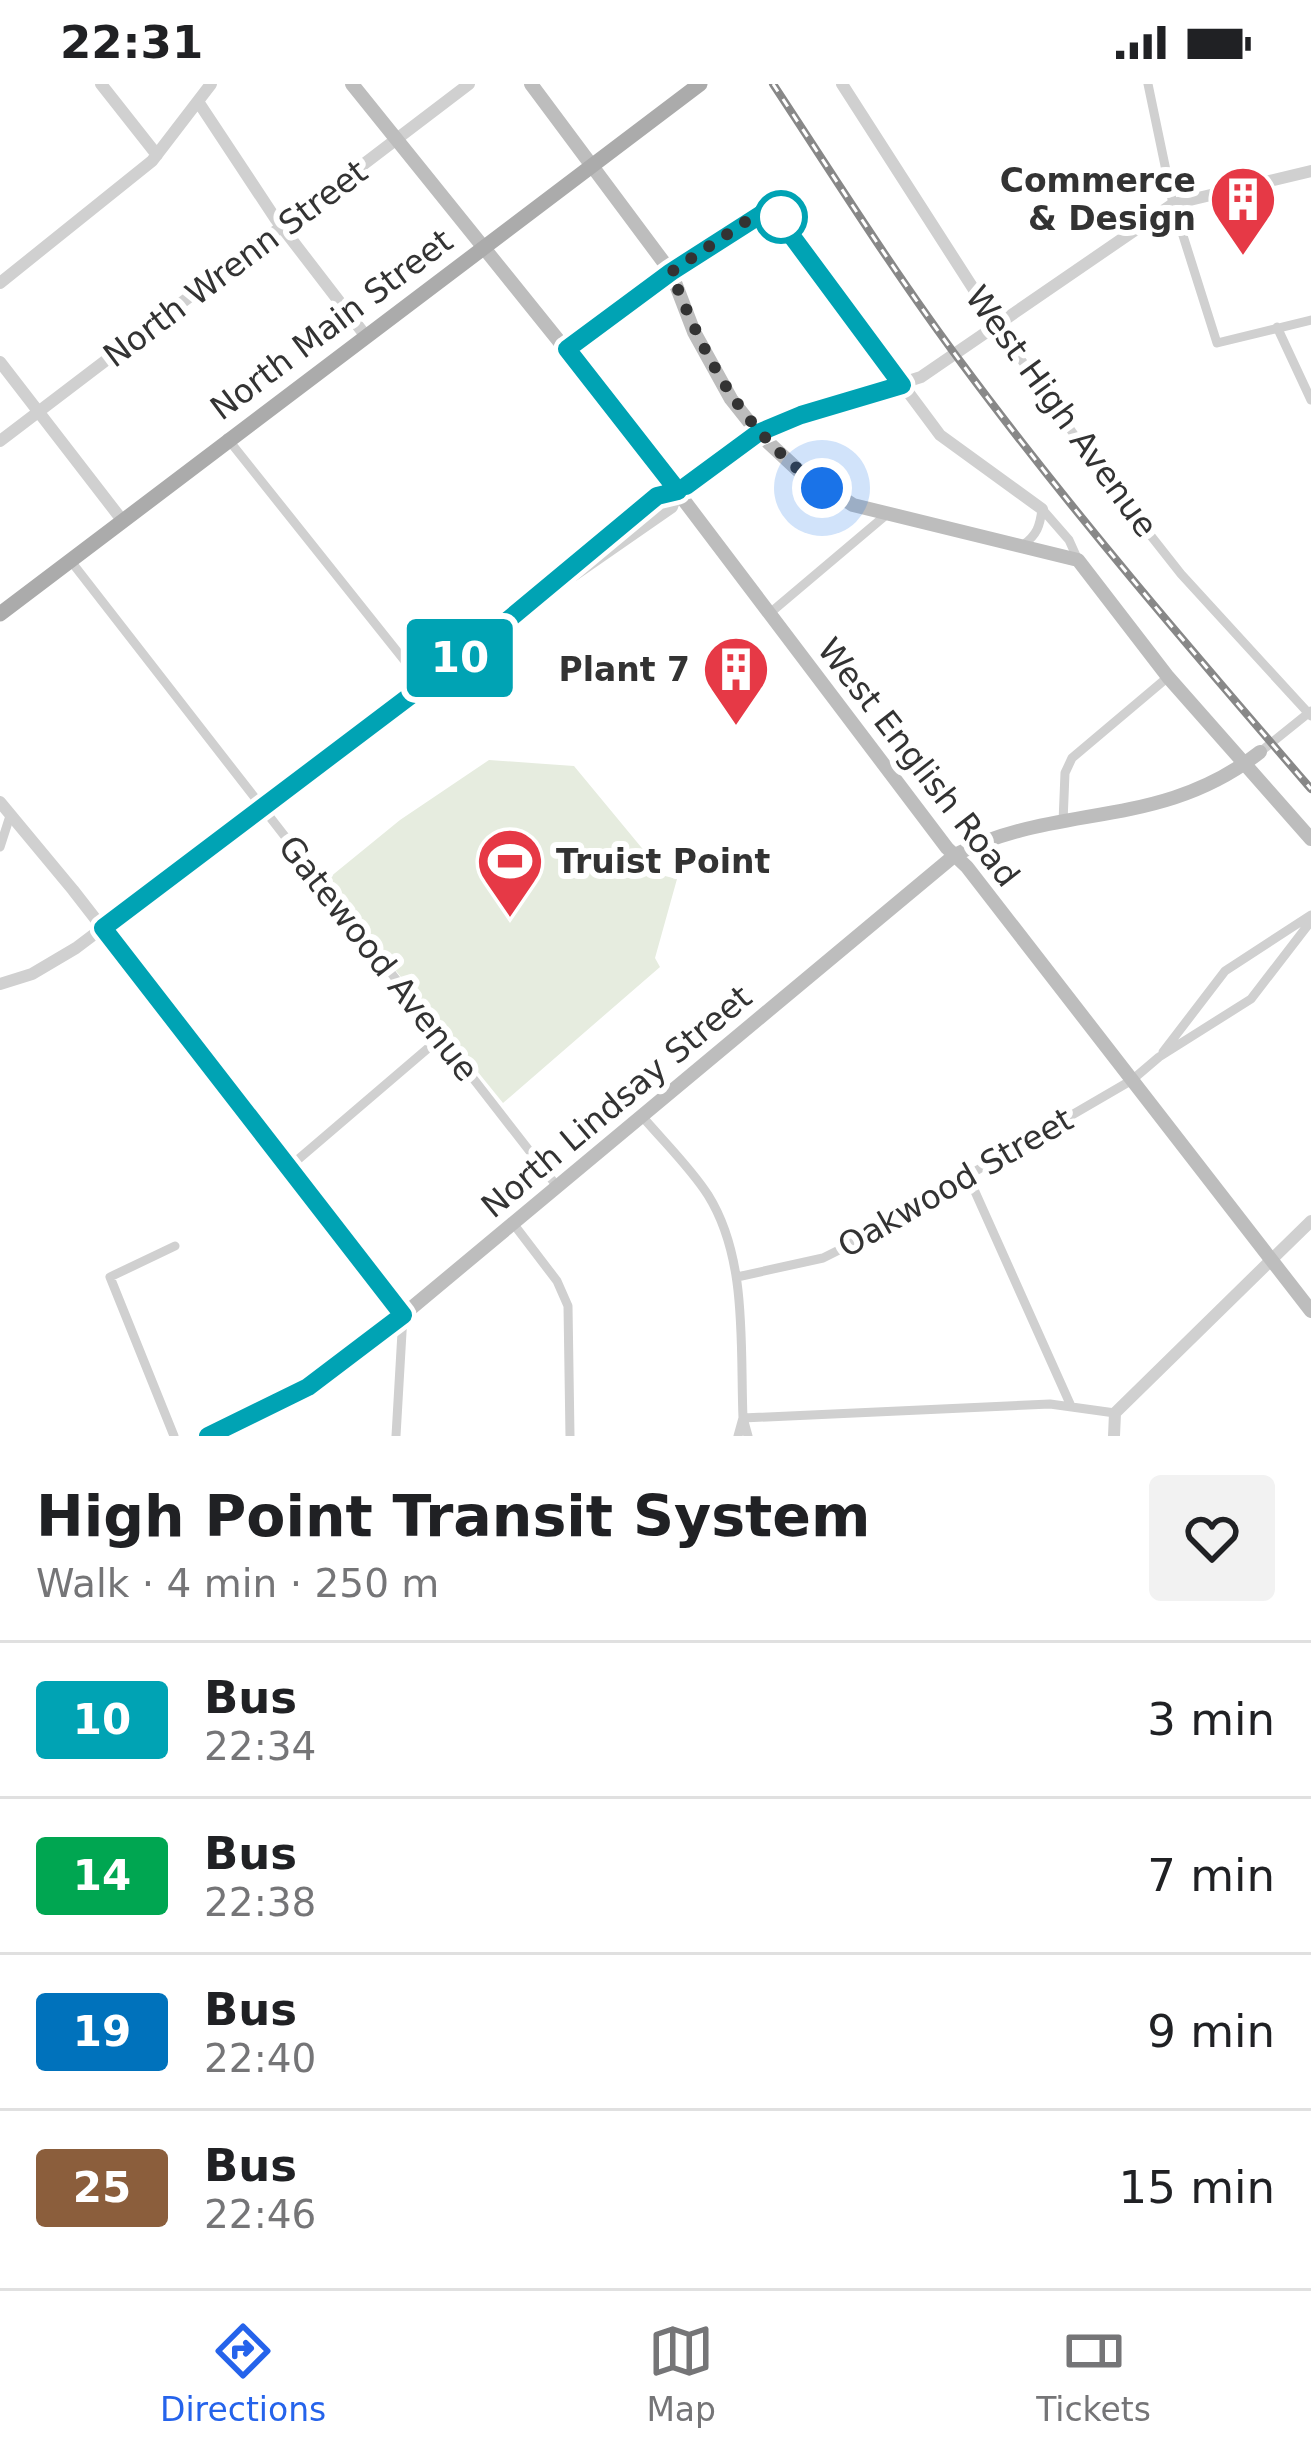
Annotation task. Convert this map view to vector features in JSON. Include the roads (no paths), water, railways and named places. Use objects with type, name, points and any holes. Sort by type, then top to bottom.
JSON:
[{"type":"main road","name":"West English Road","points":[[352,84],[678,491],[1311,1312]]},
{"type":"main road","points":[[532,84],[671,272],[711,366],[758,433],[822,488],[853,505],[1078,560],[1168,676],[1311,839]]},
{"type":"main road","name":"North Main Street","points":[[0,614],[700,84]]},
{"type":"main road","name":"North Lindsay Street","points":[[208,1436],[308,1387],[403,1315],[955,855],[988,838],[1159,804],[1203,787],[1260,752]]},
{"type":"street","points":[[101,84],[157,155]]},
{"type":"street","points":[[0,283],[157,155],[211,84]]},
{"type":"street","name":"North Wrenn Street","points":[[0,441],[469,84]]},
{"type":"street","name":"West High Avenue","points":[[842,84],[997,324],[1099,470],[1181,574],[1310,713]]},
{"type":"street","points":[[1148,84],[1173,204],[1216,343],[1311,320]]},
{"type":"street","points":[[199,103],[365,335]]},
{"type":"street","points":[[0,984],[32,974],[103,928],[484,640],[527,601],[566,575],[574,575],[672,507],[678,491],[758,433],[921,377],[1173,204],[1311,171]]},
{"type":"street","points":[[567,349],[671,272],[771,208],[940,435],[1042,509],[1070,540],[1078,560]]},
{"type":"street","points":[[1276,327],[1311,400]]},
{"type":"street","points":[[0,362],[122,520]]},
{"type":"street","points":[[227,439],[424,686]]},
{"type":"street","points":[[1021,546],[1033,538],[1042,509]]},
{"type":"street","points":[[770,613],[886,514]]},
{"type":"street","name":"Gatewood Avenue","points":[[70,560],[556,1185]]},
{"type":"street","points":[[1063,822],[1066,772],[1072,758],[1168,676]]},
{"type":"street","points":[[1260,752],[1310,713]]},
{"type":"street","points":[[0,802],[403,1315],[396,1436]]},
{"type":"street","points":[[0,847],[10,816]]},
{"type":"street","name":"Oakwood Street","points":[[1159,1057],[1225,971],[1311,918]]},
{"type":"street","name":"Oakwood Street","points":[[737,1277],[823,1258],[1132,1080],[1159,1057],[1251,999],[1311,918]]},
{"type":"street","points":[[288,1168],[440,1038]]},
{"type":"street","points":[[641,1115],[710,1198],[737,1277],[743,1418],[748,1436]]},
{"type":"street","points":[[968,1176],[1071,1406]]},
{"type":"street","points":[[1114,1436],[1115,1413],[1311,1221]]},
{"type":"street","points":[[512,1222],[557,1281],[568,1306],[570,1436]]},
{"type":"street","points":[[175,1246],[110,1277],[175,1436]]},
{"type":"street","points":[[743,1418],[1050,1404],[1115,1413]]},
{"type":"street","points":[[738,1436],[743,1418]]},
{"type":"railway","points":[[773,84],[913,296],[1004,420],[1311,789]]},
{"type":"place","name":"Commerce & Design","points":[[1243,258]]},
{"type":"place","name":"Plant 7","points":[[736,728]]},
{"type":"place","name":"Truist Point","points":[[510,920]]}]
